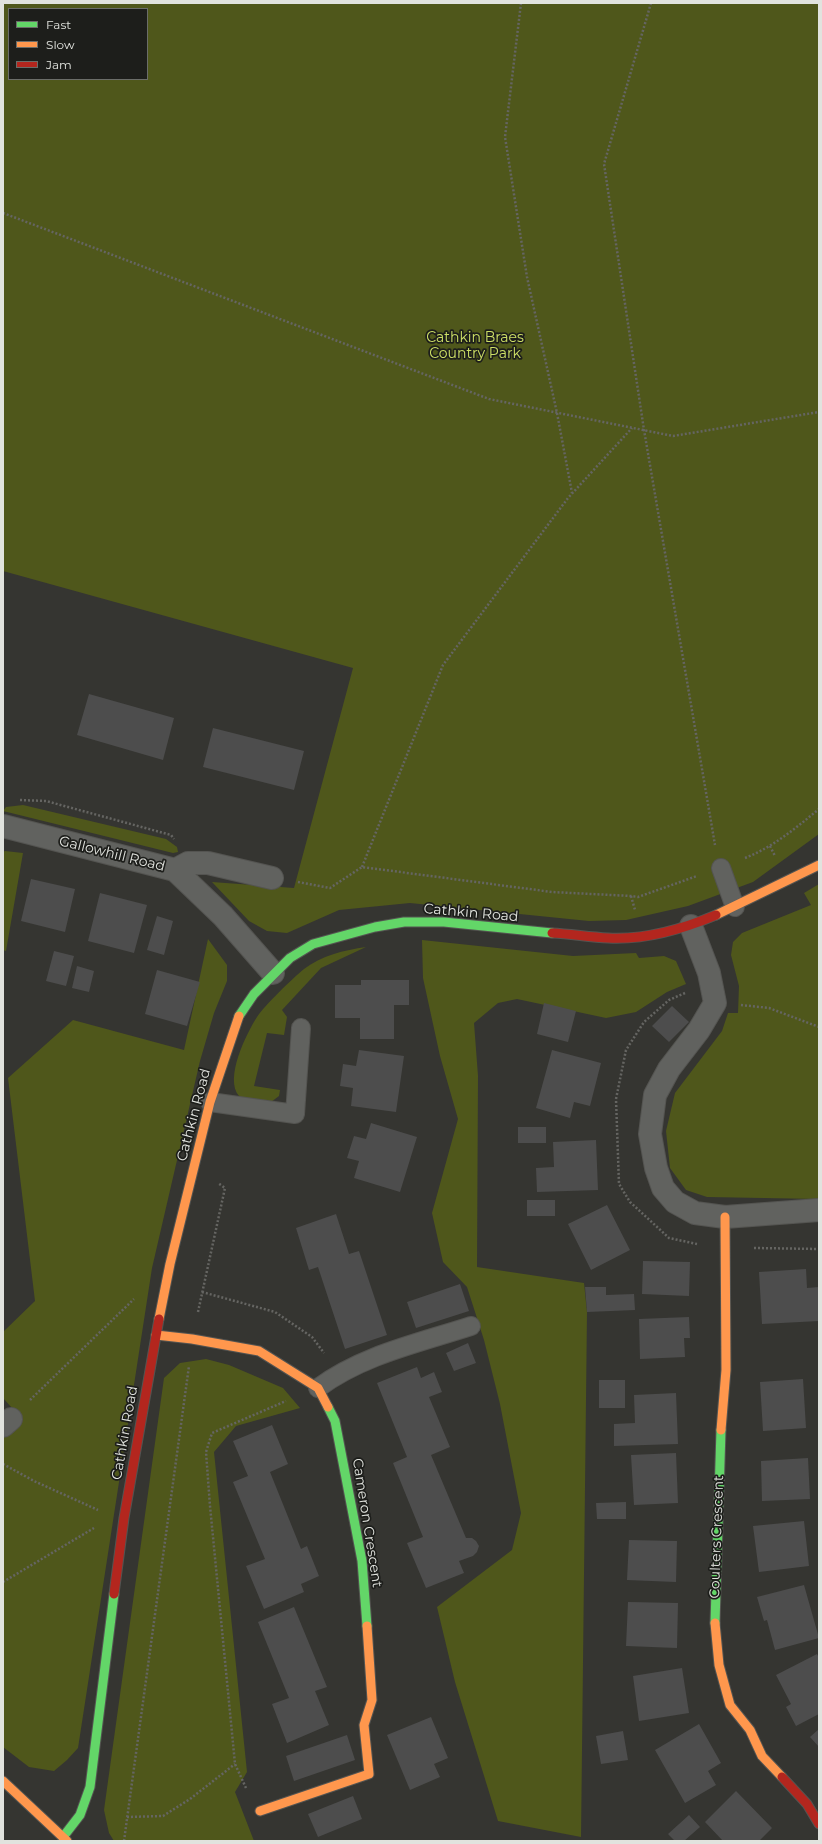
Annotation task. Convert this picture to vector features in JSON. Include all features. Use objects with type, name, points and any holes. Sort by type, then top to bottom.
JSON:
[{"type":"main road","name":"Cathkin Road","points":[[65,1839],[80,1815],[90,1787],[124,1518],[170,1264],[210,1102],[238,1019],[254,994],[273,973],[290,958],[313,944],[375,927],[404,922],[444,922],[609,938],[642,936],[691,926],[735,907],[819,865]]},
{"type":"main road","name":"Coulters Crescent","points":[[724,1217],[726,1370],[720,1458],[715,1591],[715,1633],[719,1665],[730,1706],[750,1730],[762,1756],[807,1804],[819,1824]]},
{"type":"main road","points":[[156,1335],[192,1339],[259,1351],[318,1388]]},
{"type":"main road","name":"Cameron Crescent","points":[[260,1811],[370,1774],[364,1724],[372,1700],[362,1561],[335,1421],[318,1388]]},
{"type":"main road","points":[[3,1782],[65,1839]]},
{"type":"street","name":"Gallowhill Road","points":[[3,826],[182,866],[273,973]]},
{"type":"street","points":[[182,866],[208,863],[272,878]]},
{"type":"street","points":[[691,926],[709,974],[715,1003],[699,1030],[669,1069],[655,1095],[650,1134],[656,1168],[663,1188],[675,1202],[695,1213],[724,1217],[819,1210]]},
{"type":"lane","points":[[721,868],[735,907]]},
{"type":"lane","points":[[210,1102],[295,1114],[302,1028]]},
{"type":"lane","points":[[318,1388],[336,1375],[383,1354],[471,1326]]},
{"type":"path","points":[[521,3],[505,137],[527,277],[558,412],[572,494]]},
{"type":"path","points":[[651,3],[604,164],[644,430],[714,842],[721,868]]},
{"type":"path","points":[[3,213],[489,399],[673,436],[819,412]]},
{"type":"path","points":[[272,878],[330,888],[362,867],[443,665],[572,494],[632,428]]},
{"type":"path","points":[[18,800],[46,801],[171,835],[181,847],[182,866]]},
{"type":"path","points":[[362,867],[552,892],[638,897],[721,868],[761,852],[792,831],[819,809]]},
{"type":"path","points":[[715,1003],[769,1008],[819,1027]]},
{"type":"path","points":[[124,1841],[192,1339],[225,1188],[195,1164]]},
{"type":"path","points":[[202,1292],[275,1312],[312,1337],[324,1353],[336,1375]]},
{"type":"path","points":[[7,1422],[136,1297]]},
{"type":"path","points":[[260,1811],[243,1783],[235,1764],[206,1452],[212,1433],[318,1388]]},
{"type":"path","points":[[3,1464],[34,1481],[99,1510]]},
{"type":"path","points":[[3,1582],[100,1525]]},
{"type":"path","points":[[127,1817],[163,1816],[190,1799],[235,1764]]},
{"type":"green space","name":"Cathkin Braes Country Park","points":[[3,3],[819,3],[819,834],[753,882],[688,906],[626,920],[589,921],[410,903],[339,910],[287,933],[267,931],[249,921],[212,882],[294,888],[353,668],[3,571]]},
{"type":"green space","points":[[23,805],[166,839],[177,847],[178,852],[173,853],[3,811],[6,807]]},
{"type":"green space","points":[[3,852],[23,853],[6,951],[3,950]]},
{"type":"green space","points":[[819,884],[819,1199],[707,1197],[686,1190],[670,1168],[666,1131],[675,1093],[722,1031],[728,1013],[738,1013],[739,986],[731,955],[733,942],[742,933],[811,905],[804,893]]},
{"type":"green space","points":[[208,939],[227,965],[227,981],[214,1013],[200,1061],[152,1268],[78,1748],[54,1771],[29,1767],[3,1747],[3,1435],[21,1418],[3,1398],[3,1332],[35,1301],[8,1078],[73,1020],[184,1050]]},
{"type":"green space","points":[[422,940],[573,956],[636,953],[639,958],[664,956],[676,961],[686,984],[667,992],[636,1012],[606,1018],[517,999],[498,1003],[474,1023],[478,1076],[477,1267],[584,1283],[587,1312],[581,1837],[498,1821],[455,1682],[437,1607],[512,1550],[521,1513],[500,1404],[484,1340],[467,1287],[443,1262],[432,1213],[458,1119],[440,1056],[423,978]]},
{"type":"green space","points":[[366,947],[321,968],[282,1010],[287,1017],[284,1035],[267,1033],[254,1086],[280,1090],[279,1096],[267,1105],[252,1103],[242,1099],[235,1088],[235,1068],[247,1034],[260,1012],[286,985],[311,964],[333,954]]},
{"type":"green space","points":[[206,1359],[229,1365],[283,1388],[300,1408],[236,1426],[214,1452],[247,1772],[235,1792],[254,1841],[114,1841],[109,1833],[104,1810],[164,1378],[180,1363]]},
{"type":"building","points":[[89,694],[174,718],[163,760],[77,735]]},
{"type":"building","points":[[213,728],[304,751],[294,790],[203,767]]},
{"type":"building","points":[[31,879],[75,889],[65,932],[21,921]]},
{"type":"building","points":[[100,893],[147,905],[134,953],[88,941]]},
{"type":"building","points":[[157,916],[173,921],[164,955],[147,950]]},
{"type":"building","points":[[54,951],[74,956],[66,986],[46,981]]},
{"type":"building","points":[[77,966],[94,971],[89,992],[72,988]]},
{"type":"building","points":[[157,970],[200,982],[187,1026],[145,1014]]},
{"type":"building","points":[[361,980],[409,980],[409,1005],[394,1005],[394,1039],[360,1039],[360,1018],[335,1018],[335,985],[361,985]]},
{"type":"building","points":[[544,1003],[576,1011],[568,1042],[537,1034]]},
{"type":"building","points":[[672,1006],[689,1022],[669,1042],[652,1026]]},
{"type":"building","points":[[359,1050],[404,1056],[396,1112],[351,1106],[353,1088],[340,1086],[343,1064],[356,1066]]},
{"type":"building","points":[[552,1050],[601,1063],[590,1106],[574,1102],[570,1118],[536,1108]]},
{"type":"building","points":[[371,1123],[417,1137],[400,1192],[354,1178],[359,1161],[347,1158],[354,1136],[366,1139]]},
{"type":"building","points":[[518,1127],[546,1127],[546,1143],[518,1143]]},
{"type":"building","points":[[596,1140],[598,1190],[537,1192],[536,1168],[554,1167],[553,1142]]},
{"type":"building","points":[[527,1200],[555,1200],[555,1216],[527,1216]]},
{"type":"building","points":[[607,1205],[630,1250],[591,1270],[568,1224]]},
{"type":"building","points":[[336,1214],[349,1254],[359,1251],[387,1335],[345,1349],[318,1267],[309,1270],[296,1228]]},
{"type":"building","points":[[643,1261],[690,1262],[689,1296],[642,1294]]},
{"type":"building","points":[[806,1269],[807,1288],[819,1287],[819,1321],[762,1324],[759,1272]]},
{"type":"building","points":[[460,1284],[469,1311],[416,1328],[407,1302]]},
{"type":"building","points":[[585,1287],[606,1287],[606,1295],[634,1294],[635,1310],[587,1312]]},
{"type":"building","points":[[689,1317],[690,1338],[684,1338],[685,1357],[640,1359],[639,1319]]},
{"type":"building","points":[[468,1343],[476,1363],[454,1371],[446,1353]]},
{"type":"building","points":[[417,1367],[421,1378],[434,1372],[442,1392],[429,1397],[450,1447],[431,1455],[466,1538],[472,1538],[479,1546],[477,1552],[473,1556],[459,1561],[464,1573],[426,1588],[407,1543],[423,1537],[393,1463],[407,1457],[377,1383]]},
{"type":"building","points":[[803,1379],[806,1428],[763,1431],[760,1382]]},
{"type":"building","points":[[599,1380],[625,1380],[625,1408],[599,1408]]},
{"type":"building","points":[[676,1393],[678,1444],[614,1446],[614,1424],[635,1423],[634,1395]]},
{"type":"building","points":[[272,1425],[288,1464],[270,1472],[301,1549],[307,1546],[319,1576],[301,1584],[304,1592],[264,1609],[246,1566],[265,1559],[233,1482],[248,1476],[233,1441]]},
{"type":"building","points":[[676,1453],[678,1503],[634,1505],[631,1455]]},
{"type":"building","points":[[808,1458],[810,1499],[762,1501],[761,1461]]},
{"type":"building","points":[[626,1502],[626,1519],[597,1519],[596,1503]]},
{"type":"building","points":[[804,1521],[809,1566],[759,1572],[753,1526]]},
{"type":"building","points":[[629,1540],[677,1541],[676,1582],[627,1580]]},
{"type":"building","points":[[804,1585],[819,1638],[775,1650],[767,1620],[764,1621],[757,1597]]},
{"type":"building","points":[[628,1602],[678,1603],[677,1648],[626,1646]]},
{"type":"building","points":[[294,1607],[327,1687],[315,1691],[329,1725],[287,1743],[272,1704],[289,1698],[258,1622]]},
{"type":"building","points":[[817,1654],[819,1658],[819,1714],[796,1726],[786,1707],[791,1704],[776,1675]]},
{"type":"building","points":[[682,1668],[689,1713],[639,1721],[633,1676]]},
{"type":"building","points":[[431,1717],[448,1758],[434,1764],[440,1777],[410,1790],[387,1735]]},
{"type":"building","points":[[699,1724],[721,1763],[708,1771],[716,1785],[685,1803],[655,1750]]},
{"type":"building","points":[[819,1729],[819,1747],[810,1737]]},
{"type":"building","points":[[623,1731],[628,1760],[601,1764],[596,1736]]},
{"type":"building","points":[[347,1735],[355,1760],[294,1781],[286,1756]]},
{"type":"building","points":[[736,1791],[772,1828],[759,1841],[723,1841],[705,1822]]},
{"type":"building","points":[[353,1796],[362,1819],[318,1837],[308,1814]]},
{"type":"building","points":[[689,1815],[700,1827],[684,1841],[675,1841],[668,1834]]},
{"type":"traffic: fast","points":[[239,1016],[254,994],[290,958],[313,944],[375,927],[404,922],[444,922],[552,933]]},
{"type":"traffic: fast","points":[[328,1407],[335,1421],[362,1561],[367,1626]]},
{"type":"traffic: fast","points":[[715,1623],[721,1430]]},
{"type":"traffic: fast","points":[[63,1837],[80,1815],[90,1787],[114,1594]]},
{"type":"traffic: slow","points":[[716,915],[819,865]]},
{"type":"traffic: slow","points":[[159,1319],[170,1264],[210,1102],[239,1016]]},
{"type":"traffic: slow","points":[[721,1430],[726,1370],[725,1217]]},
{"type":"traffic: slow","points":[[156,1335],[192,1339],[259,1351],[318,1388],[328,1407]]},
{"type":"traffic: slow","points":[[715,1623],[719,1665],[730,1705],[750,1730],[762,1756],[782,1777]]},
{"type":"traffic: slow","points":[[260,1811],[369,1774],[364,1725],[372,1700],[367,1626]]},
{"type":"traffic: slow","points":[[3,1781],[67,1841]]},
{"type":"traffic: jam","points":[[552,933],[608,938],[635,937],[677,929],[716,915]]},
{"type":"traffic: jam","points":[[114,1594],[124,1518],[159,1319]]},
{"type":"traffic: jam","points":[[782,1777],[807,1804],[819,1824]]}]
